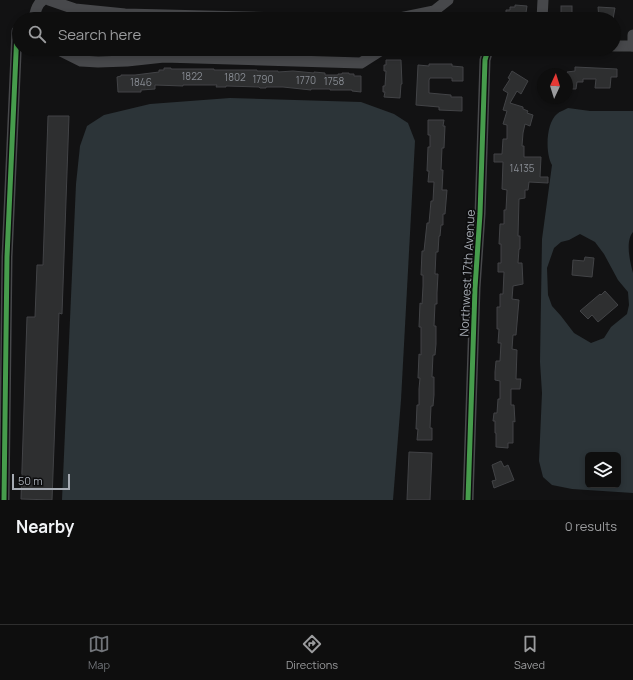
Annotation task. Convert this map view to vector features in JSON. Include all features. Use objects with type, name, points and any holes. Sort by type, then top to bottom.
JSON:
[{"type":"street","points":[[35,12],[43,0]]},
{"type":"street","points":[[49,0],[75,9],[105,12]]},
{"type":"street","points":[[429,12],[434,11],[448,0]]},
{"type":"street","points":[[542,12],[543,0]]},
{"type":"street","points":[[621,46],[633,46],[633,35]]},
{"type":"street","points":[[3,495],[4,257],[16,56]]},
{"type":"street","points":[[71,56],[81,61],[98,62],[164,57],[361,63],[372,56]]},
{"type":"street","name":"Northwest 17th Avenue","points":[[468,500],[475,288],[480,214],[486,56]]},
{"type":"shaded area","points":[[230,98],[361,102],[394,114],[408,123],[415,141],[401,400],[393,500],[62,500],[76,184],[80,146],[87,126],[104,115],[150,104]]},
{"type":"shaded area","points":[[568,108],[590,111],[633,111],[633,232],[629,241],[629,246],[633,273],[633,493],[572,489],[552,485],[543,477],[539,461],[542,393],[540,362],[542,239],[552,165],[548,153],[548,138],[553,118],[558,113]],"holes":[[[580,234],[595,242],[604,254],[618,280],[628,292],[629,305],[627,314],[611,327],[604,338],[591,343],[574,333],[552,306],[548,295],[547,268],[554,248],[561,242],[569,240]]]},
{"type":"building","points":[[515,5],[527,6],[526,12],[506,12],[506,10],[510,10],[510,7],[515,7]]},
{"type":"building","points":[[561,6],[572,6],[572,12],[561,12]]},
{"type":"building","points":[[598,7],[615,8],[614,12],[598,12]]},
{"type":"building","points":[[386,60],[401,60],[402,84],[400,98],[384,97],[385,92],[383,92],[383,86],[385,86],[386,71],[384,71],[384,65],[386,65]]},
{"type":"building","points":[[429,64],[452,64],[452,66],[463,67],[463,81],[452,81],[452,78],[430,78],[429,80],[429,93],[451,95],[451,97],[462,97],[462,111],[439,110],[439,107],[416,105],[418,65],[429,66]]},
{"type":"building","points":[[575,67],[617,69],[617,77],[611,77],[610,88],[595,88],[596,79],[583,79],[583,82],[577,82],[576,89],[573,89],[573,71],[575,71]]},
{"type":"building","points":[[164,68],[257,70],[278,72],[293,71],[325,73],[325,75],[349,73],[354,74],[354,76],[361,76],[361,92],[352,90],[311,90],[283,87],[260,88],[226,86],[216,87],[217,85],[155,85],[155,89],[141,90],[141,92],[118,92],[117,77],[121,75],[159,72],[159,70],[164,70]]},
{"type":"building","points":[[512,71],[528,81],[521,94],[517,91],[510,103],[523,107],[523,109],[528,111],[527,113],[533,115],[530,126],[525,124],[523,133],[522,146],[524,146],[524,157],[541,157],[540,177],[548,177],[548,183],[529,182],[528,190],[525,190],[525,198],[519,199],[518,236],[520,236],[520,249],[518,263],[522,263],[523,284],[513,286],[512,299],[519,300],[516,335],[513,335],[512,349],[517,350],[516,379],[521,379],[520,389],[511,389],[511,405],[514,405],[515,422],[513,421],[513,443],[508,443],[508,448],[496,447],[495,421],[493,421],[494,413],[497,413],[498,399],[500,399],[500,381],[495,380],[496,361],[500,361],[501,343],[498,343],[499,329],[497,329],[497,307],[500,307],[500,294],[503,294],[504,272],[498,272],[498,263],[501,263],[501,244],[499,244],[500,224],[504,224],[504,210],[506,210],[507,190],[502,189],[503,162],[494,162],[494,154],[502,154],[503,139],[507,139],[507,125],[503,124],[507,111],[503,110],[508,93],[503,90],[510,79],[508,78]]},
{"type":"building","points":[[48,116],[69,116],[62,314],[59,313],[52,500],[21,499],[27,317],[35,317],[37,265],[43,265]]},
{"type":"building","points":[[428,120],[444,120],[444,148],[442,148],[441,170],[443,170],[442,190],[447,190],[445,214],[443,214],[443,225],[441,225],[438,252],[436,252],[435,274],[438,274],[437,304],[435,304],[434,326],[436,326],[436,344],[435,355],[433,355],[432,377],[434,377],[434,395],[433,406],[431,406],[430,428],[432,428],[432,440],[417,440],[417,405],[419,405],[420,378],[418,378],[419,354],[421,355],[421,327],[419,327],[420,303],[422,304],[423,286],[423,275],[421,275],[422,251],[424,251],[431,201],[433,201],[434,182],[428,182],[428,147],[430,147],[430,135],[428,135]]},
{"type":"building","points":[[585,257],[594,258],[592,277],[572,275],[573,260],[584,261]]},
{"type":"building","points":[[605,291],[618,305],[598,322],[592,315],[588,319],[580,311]]},
{"type":"building","points":[[409,452],[432,453],[430,500],[407,500]]},
{"type":"building","points":[[501,461],[504,467],[508,465],[514,480],[494,488],[492,481],[496,480],[492,465]]},
{"type":"cycle path","points":[[4,500],[7,257],[16,56]]},
{"type":"cycle path","points":[[468,500],[475,288],[480,214],[486,56]]}]
